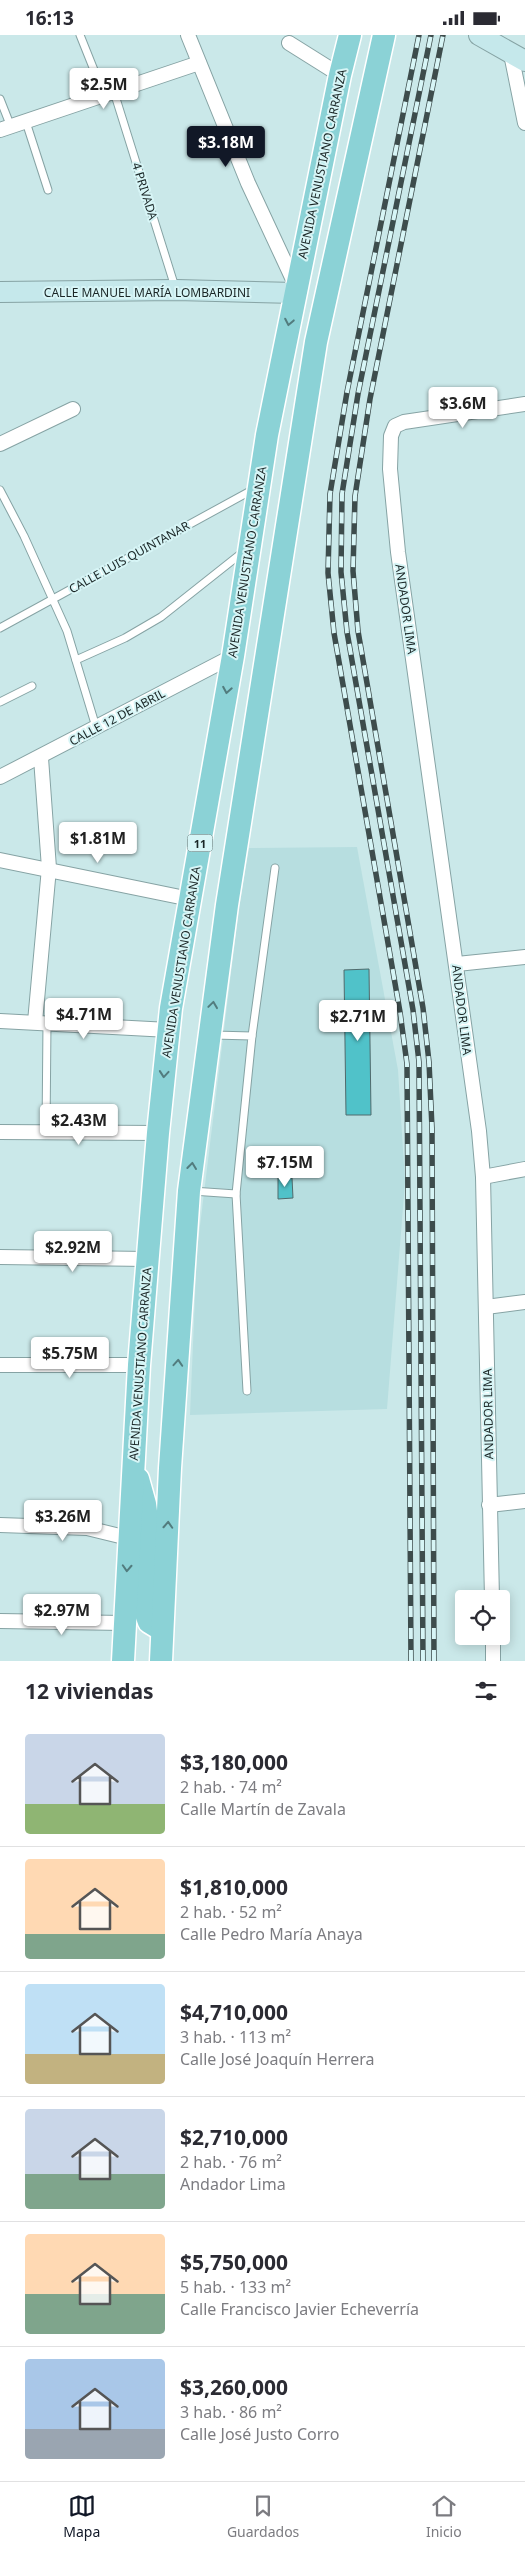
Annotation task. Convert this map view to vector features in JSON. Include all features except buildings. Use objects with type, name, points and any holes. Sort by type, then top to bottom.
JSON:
[{"type":"main road","name":"AVENIDA VENUSTIANO CARRANZA","points":[[123,1661],[123,1623],[139,1365],[158,1133],[169,1030],[233,656],[258,487],[296,290],[350,35]]},
{"type":"main road","points":[[161,1661],[189,1191],[209,1036],[233,864],[316,342],[384,35]]},
{"type":"main road","points":[[132,1466],[142,1491],[147,1519],[143,1605],[149,1622],[162,1630]]},
{"type":"street","points":[[188,35],[248,183],[296,290]]},
{"type":"street","points":[[479,35],[518,57],[525,123]]},
{"type":"street","points":[[289,43],[340,75]]},
{"type":"street","points":[[6,128],[199,63]]},
{"type":"street","name":"CALLE MANUEL MARÍA LOMBARDINI","points":[[0,293],[296,290]]},
{"type":"street","name":"ANDADOR LIMA","points":[[492,1590],[486,1307],[479,1131],[398,552],[390,469],[391,436],[394,426],[421,419],[454,416],[525,404]]},
{"type":"street","points":[[0,444],[74,409]]},
{"type":"street","name":"CALLE 12 DE ABRIL","points":[[0,777],[41,758],[233,656]]},
{"type":"street","points":[[41,758],[49,868],[41,1023]]},
{"type":"street","points":[[0,859],[190,899]]},
{"type":"street","points":[[457,964],[525,957]]},
{"type":"street","points":[[0,1021],[169,1030]]},
{"type":"street","points":[[0,1132],[158,1133]]},
{"type":"street","points":[[482,1177],[525,1169]]},
{"type":"street","points":[[0,1257],[147,1259]]},
{"type":"street","points":[[486,1307],[525,1302]]},
{"type":"street","points":[[0,1365],[139,1365]]},
{"type":"street","points":[[489,1505],[525,1501]]},
{"type":"street","points":[[0,1525],[87,1528],[128,1538]]},
{"type":"street","points":[[0,1621],[123,1623]]},
{"type":"street","points":[[493,1645],[494,1661]]},
{"type":"lane","name":"4 PRIVADA","points":[[80,35],[109,94],[176,290]]},
{"type":"lane","points":[[0,99],[6,128]]},
{"type":"lane","points":[[26,122],[48,190]]},
{"type":"lane","name":"CALLE LUIS QUINTANAR","points":[[0,628],[258,487]]},
{"type":"lane","points":[[0,490],[53,598],[67,631],[96,728]]},
{"type":"lane","points":[[76,660],[125,639],[160,617],[248,547]]},
{"type":"lane","points":[[0,702],[32,686]]},
{"type":"lane","points":[[247,1391],[236,1194],[252,1036],[275,868]]},
{"type":"lane","points":[[41,1023],[46,1132]]},
{"type":"lane","points":[[209,1036],[252,1036]]},
{"type":"lane","points":[[189,1191],[236,1194]]},
{"type":"shaded area","points":[[357,847],[398,1070],[405,1182],[387,1409],[190,1415],[197,1250],[239,908],[249,848]]},
{"type":"railway","points":[[411,1661],[407,1064],[400,1012],[334,633],[328,573],[330,494],[347,392],[419,35]]},
{"type":"railway","points":[[423,1661],[419,1062],[413,1010],[347,632],[341,572],[342,494],[358,394],[431,35]]},
{"type":"railway","points":[[434,1661],[432,1128],[429,1062],[423,1008],[358,631],[353,571],[355,496],[370,399],[443,35]]}]
